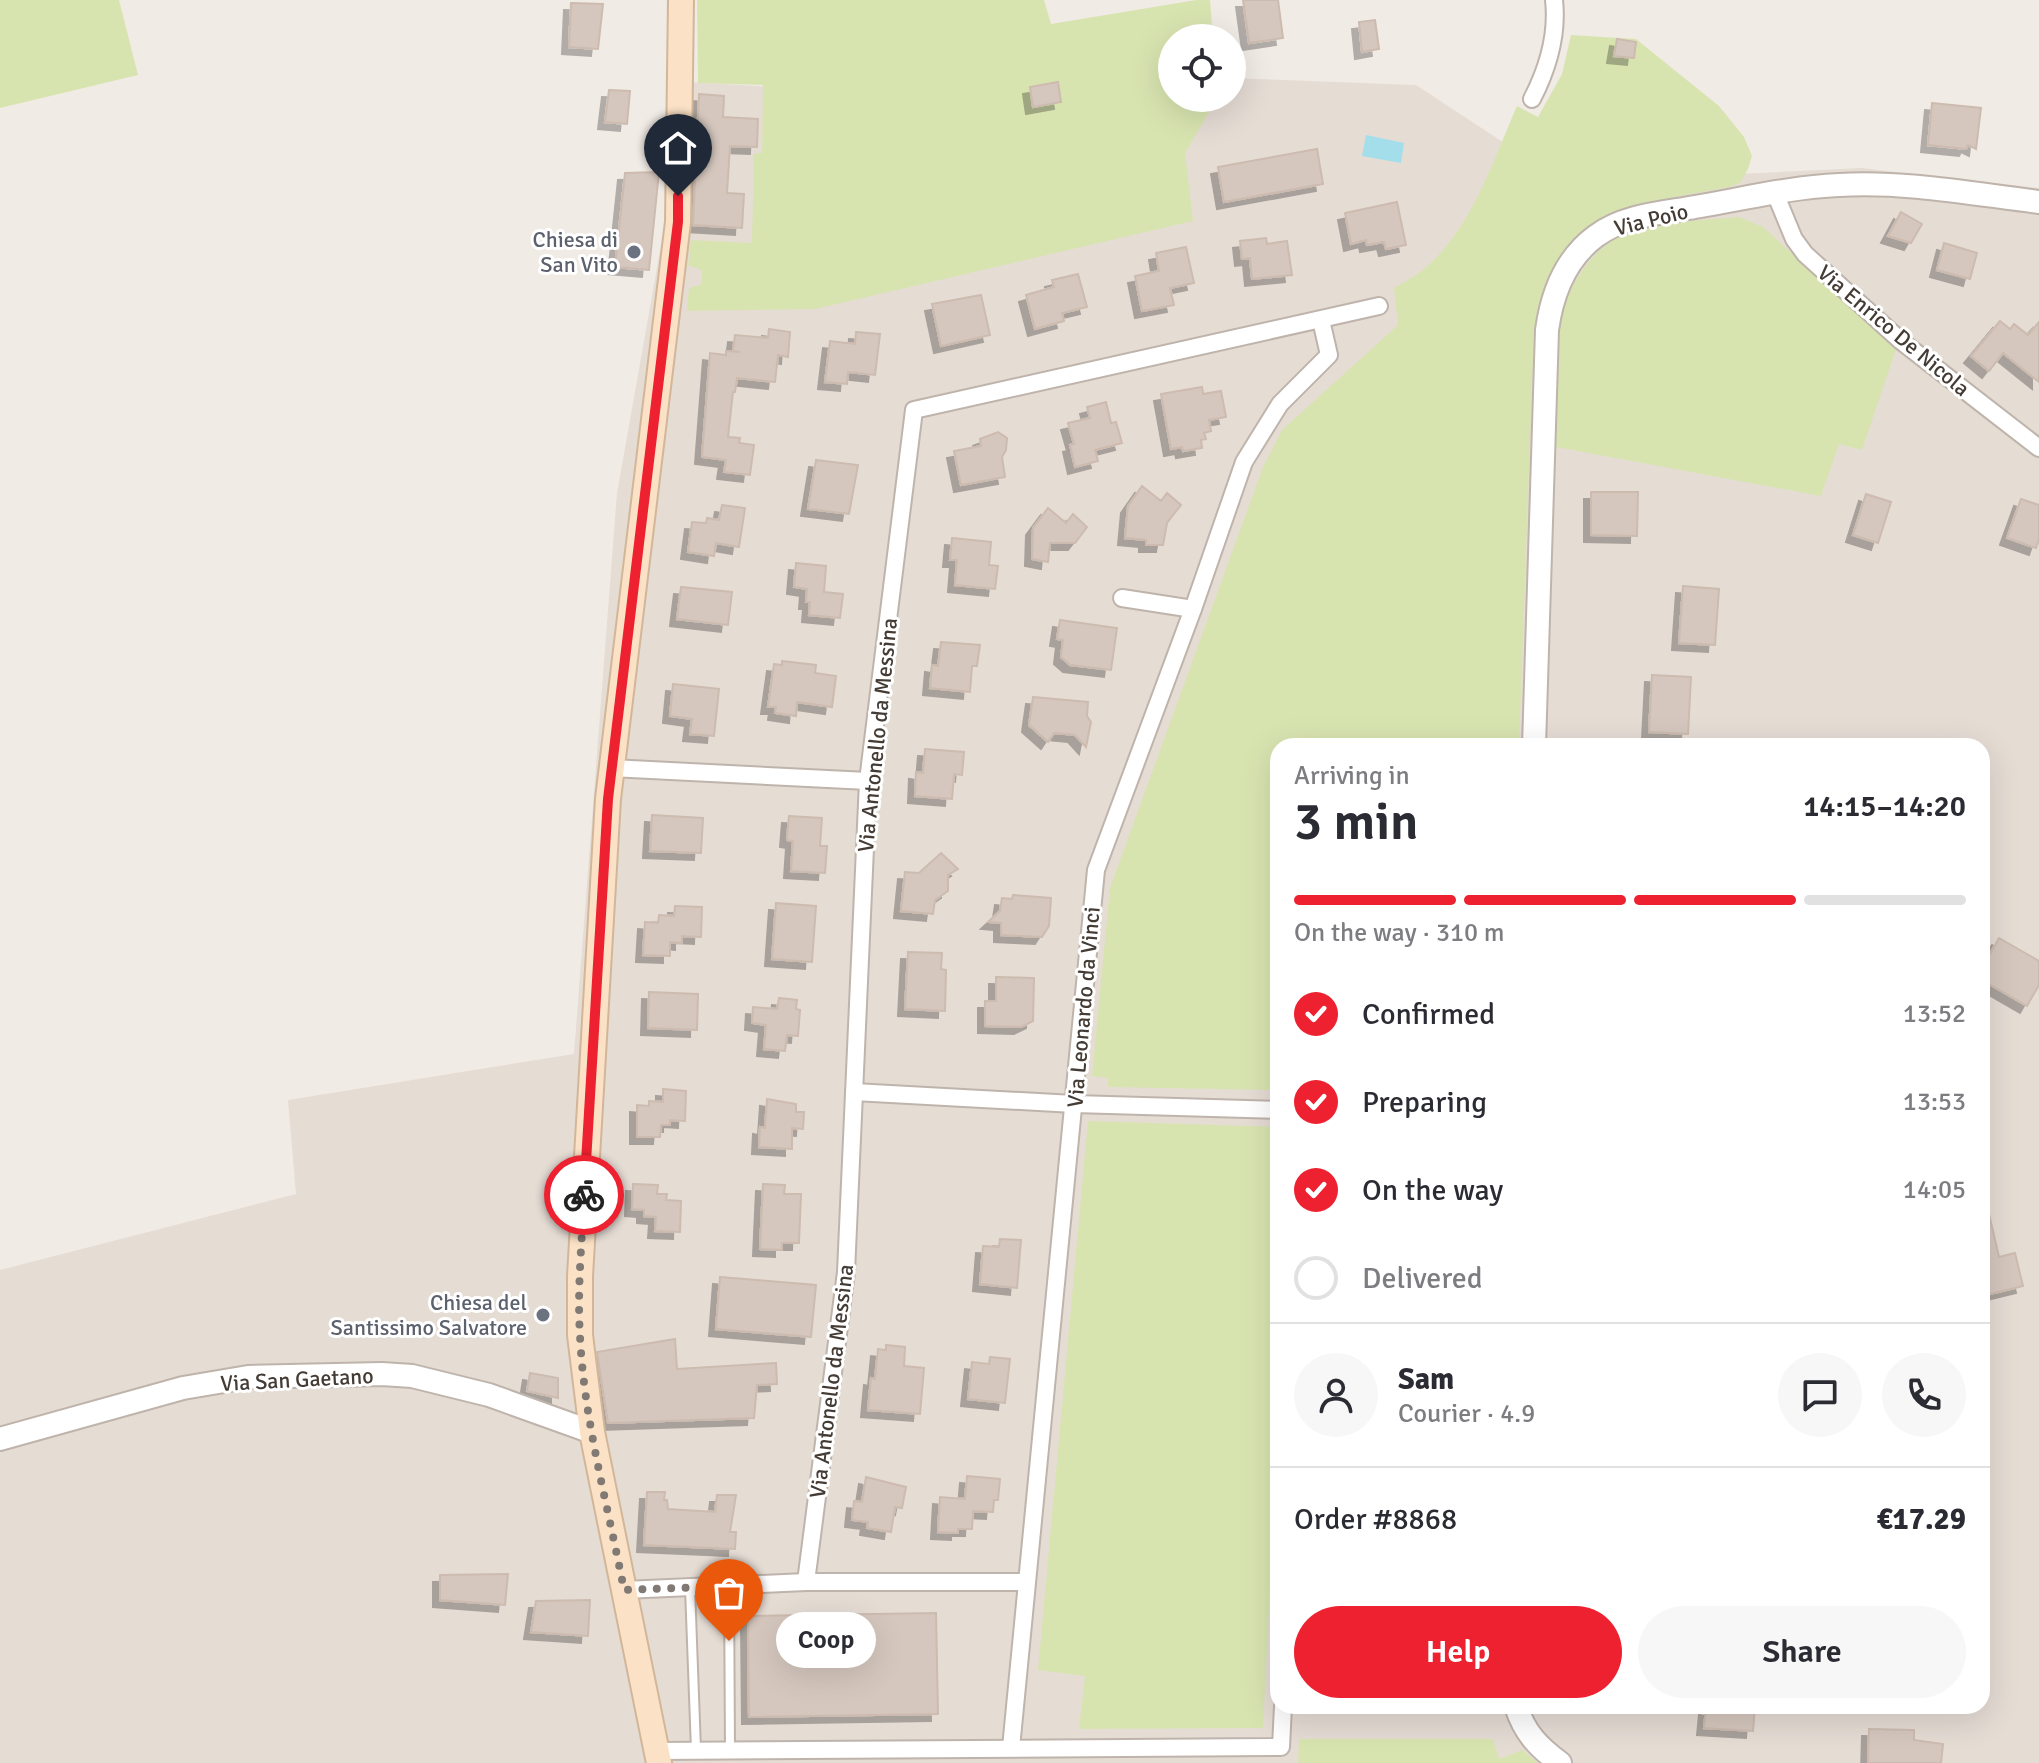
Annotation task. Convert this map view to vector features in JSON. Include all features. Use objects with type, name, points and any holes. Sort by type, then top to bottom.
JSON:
[{"type":"main road","points":[[658,1757],[592,1432],[580,1335],[580,1276],[611,768],[678,222],[679,7]]},
{"type":"street","points":[[1532,99],[1547,69],[1555,28],[1554,0]]},
{"type":"street","name":"Via Poio","points":[[1534,738],[1547,330],[1556,288],[1580,250],[1597,235],[1639,217],[1838,185],[1876,185],[2039,202]]},
{"type":"street","name":"Via Enrico De Nicola","points":[[1775,193],[1794,239],[1805,254],[1901,341],[2039,448]]},
{"type":"street","name":"Via Antonello da Messina","points":[[806,1582],[846,1272],[868,781],[914,410],[1379,306]]},
{"type":"street","name":"Via Leonardo da Vinci","points":[[1011,1748],[1096,870],[1244,462],[1280,404],[1329,355],[1321,320]]},
{"type":"street","points":[[1122,598],[1193,609]]},
{"type":"street","points":[[611,768],[868,781]]},
{"type":"street","points":[[854,1092],[1074,1104],[1270,1110]]},
{"type":"street","name":"Via San Gaetano","points":[[0,1439],[183,1388],[248,1377],[382,1374],[412,1376],[489,1395],[592,1432]]},
{"type":"street","points":[[624,1590],[806,1582],[1027,1582]]},
{"type":"street","points":[[658,1757],[697,1751],[1281,1747],[1283,1714]]},
{"type":"street","points":[[1520,1714],[1531,1738],[1560,1763]]},
{"type":"lane","points":[[729,1586],[730,1751]]},
{"type":"lane","points":[[690,1587],[697,1751]]},
{"type":"shaded area","points":[[1246,78],[1416,85],[1509,146],[1696,176],[1861,168],[2039,188],[2039,1763],[0,1763],[0,1270],[296,1194],[288,1100],[574,1054],[617,493],[690,82],[1027,103],[1158,100],[1158,112],[1246,112]]},
{"type":"green space","points":[[0,0],[119,0],[138,75],[0,108]]},
{"type":"green space","points":[[697,0],[1044,0],[1051,24],[1210,0],[1212,24],[1158,24],[1158,112],[1209,112],[1185,153],[1193,221],[815,309],[687,311],[689,288],[702,284],[702,270],[688,265],[691,240],[752,243],[754,154],[762,153],[763,85],[698,83]]},
{"type":"green space","points":[[1571,35],[1636,39],[1719,106],[1744,137],[1752,156],[1740,183],[1659,200],[1600,220],[1577,237],[1558,260],[1543,291],[1534,331],[1519,738],[1270,738],[1270,1090],[1108,1087],[1108,1078],[1092,1076],[1110,888],[1263,467],[1282,430],[1398,325],[1394,288],[1425,268],[1456,234],[1480,193],[1517,106],[1538,117],[1562,74]]},
{"type":"green space","points":[[1739,217],[1763,227],[1896,349],[1862,450],[1839,444],[1821,496],[1556,447],[1558,329],[1565,302],[1589,262],[1610,242],[1636,231],[1680,222]]},
{"type":"green space","points":[[1088,1121],[1270,1127],[1270,1586],[1263,1728],[1079,1729],[1085,1676],[1038,1670]]},
{"type":"green space","points":[[1299,1739],[1493,1739],[1499,1759],[1522,1750],[1538,1763],[1298,1763]]},
{"type":"water","points":[[1366,135],[1404,143],[1401,163],[1362,156]]},
{"type":"building","points":[[1243,0],[1278,0],[1283,38],[1249,43]]},
{"type":"building","points":[[571,3],[603,4],[598,49],[569,47]]},
{"type":"building","points":[[1375,20],[1379,49],[1362,52],[1359,22]]},
{"type":"building","points":[[1617,39],[1636,42],[1634,58],[1614,56]]},
{"type":"building","points":[[1058,82],[1061,102],[1033,107],[1030,87]]},
{"type":"building","points":[[609,90],[630,91],[627,124],[605,122]]},
{"type":"building","points":[[699,94],[724,96],[723,117],[758,119],[757,147],[730,146],[727,193],[744,194],[742,228],[693,225]]},
{"type":"building","points":[[1932,103],[1981,108],[1976,149],[1968,145],[1966,149],[1928,145]]},
{"type":"building","points":[[1317,149],[1323,184],[1224,202],[1218,167]]},
{"type":"building","points":[[659,172],[649,270],[615,267],[625,173]]},
{"type":"building","points":[[1397,202],[1406,245],[1386,249],[1384,242],[1367,245],[1366,240],[1351,244],[1345,213]]},
{"type":"building","points":[[1901,212],[1922,224],[1911,243],[1888,236]]},
{"type":"building","points":[[1266,238],[1267,244],[1287,241],[1292,275],[1252,279],[1250,258],[1242,259],[1240,241]]},
{"type":"building","points":[[1944,243],[1977,253],[1970,279],[1937,270]]},
{"type":"building","points":[[1186,247],[1194,283],[1170,288],[1174,305],[1142,311],[1135,276],[1159,271],[1156,253]]},
{"type":"building","points":[[1078,274],[1087,307],[1062,313],[1064,321],[1035,329],[1026,295],[1054,287],[1052,280]]},
{"type":"building","points":[[981,295],[990,335],[941,346],[932,304]]},
{"type":"building","points":[[2000,321],[2010,329],[2014,324],[2028,335],[2039,322],[2039,382],[2003,353],[1989,371],[1971,356]]},
{"type":"building","points":[[769,329],[790,332],[788,357],[778,355],[775,382],[737,378],[728,437],[740,438],[739,443],[754,445],[750,475],[724,472],[726,460],[702,457],[710,353],[726,355],[726,351],[740,352],[733,351],[735,335],[768,338]]},
{"type":"building","points":[[856,332],[880,334],[875,375],[848,372],[847,384],[825,382],[830,341],[855,344]]},
{"type":"building","points":[[1202,387],[1203,394],[1221,391],[1226,417],[1209,420],[1211,431],[1204,433],[1206,439],[1201,440],[1202,448],[1171,449],[1161,394]]},
{"type":"building","points":[[1106,402],[1111,423],[1116,422],[1122,443],[1095,450],[1098,461],[1075,467],[1070,445],[1074,444],[1068,423],[1090,418],[1087,407]]},
{"type":"building","points":[[998,432],[1007,438],[1002,457],[1005,477],[961,485],[954,451],[981,446],[980,439]]},
{"type":"building","points":[[816,460],[858,465],[849,514],[808,509]]},
{"type":"building","points":[[1142,486],[1161,501],[1167,493],[1181,505],[1167,523],[1163,545],[1146,545],[1146,540],[1125,538],[1128,506]]},
{"type":"building","points":[[1591,492],[1638,492],[1637,536],[1591,535]]},
{"type":"building","points":[[1866,494],[1891,502],[1878,543],[1853,535]]},
{"type":"building","points":[[2021,499],[2039,505],[2036,548],[2007,538]]},
{"type":"building","points":[[722,505],[745,508],[739,547],[716,543],[714,556],[688,552],[692,522],[706,523],[707,518],[719,520]]},
{"type":"building","points":[[1048,508],[1066,523],[1073,514],[1087,527],[1075,543],[1050,543],[1048,562],[1032,559],[1033,528]]},
{"type":"building","points":[[952,538],[991,542],[989,565],[998,566],[995,589],[955,585],[957,560],[950,560]]},
{"type":"building","points":[[796,563],[826,566],[824,592],[843,594],[840,618],[809,615],[807,589],[794,587]]},
{"type":"building","points":[[1683,586],[1719,589],[1715,645],[1679,643]]},
{"type":"building","points":[[681,587],[732,592],[728,625],[677,619]]},
{"type":"building","points":[[1060,620],[1117,628],[1111,670],[1070,665],[1061,657],[1063,640],[1057,639]]},
{"type":"building","points":[[941,642],[980,645],[977,666],[972,666],[970,692],[930,688],[932,665],[938,666]]},
{"type":"building","points":[[782,661],[816,665],[815,673],[836,676],[832,707],[797,702],[796,716],[775,713],[776,707],[768,707],[774,664],[782,665]]},
{"type":"building","points":[[1652,675],[1691,677],[1688,734],[1649,732]]},
{"type":"building","points":[[673,684],[719,689],[714,736],[690,734],[692,719],[670,716]]},
{"type":"building","points":[[1033,697],[1088,702],[1087,716],[1091,722],[1086,747],[1075,735],[1054,733],[1048,742],[1029,725]]},
{"type":"building","points":[[925,749],[964,752],[962,775],[954,774],[952,799],[915,796],[916,772],[923,773]]},
{"type":"building","points":[[652,815],[703,818],[701,853],[650,851]]},
{"type":"building","points":[[789,816],[822,818],[820,846],[827,846],[825,873],[791,871],[793,841],[787,840]]},
{"type":"building","points":[[941,853],[958,869],[948,875],[948,891],[935,900],[933,914],[901,911],[905,872],[919,873]]},
{"type":"building","points":[[1013,895],[1051,898],[1049,926],[1042,937],[1001,935],[1001,923],[988,922],[1000,911],[1002,898],[1012,899]]},
{"type":"building","points":[[776,903],[816,906],[812,962],[772,959]]},
{"type":"building","points":[[675,906],[702,907],[701,937],[682,936],[682,943],[670,942],[670,956],[643,955],[645,922],[658,923],[659,915],[674,916]]},
{"type":"building","points":[[1999,938],[2039,961],[2039,985],[2027,1006],[1990,985],[1990,954]]},
{"type":"building","points":[[908,952],[942,953],[941,969],[946,970],[945,1011],[905,1009]]},
{"type":"building","points":[[996,977],[1034,978],[1033,1021],[1021,1027],[985,1026],[985,1001],[996,1001]]},
{"type":"building","points":[[649,992],[698,994],[697,1030],[648,1028]]},
{"type":"building","points":[[779,998],[797,1000],[796,1009],[800,1010],[798,1036],[787,1035],[785,1051],[764,1049],[766,1025],[752,1023],[753,1007],[777,1009]]},
{"type":"building","points":[[663,1089],[686,1091],[685,1121],[670,1120],[670,1125],[661,1125],[660,1137],[637,1137],[637,1105],[649,1106],[649,1101],[663,1102]]},
{"type":"building","points":[[767,1099],[796,1104],[796,1112],[804,1112],[803,1129],[792,1128],[792,1149],[759,1147],[760,1127],[765,1128]]},
{"type":"building","points":[[633,1184],[658,1185],[657,1194],[667,1194],[666,1200],[681,1201],[680,1232],[655,1231],[656,1217],[644,1216],[644,1210],[632,1209]]},
{"type":"building","points":[[763,1184],[785,1185],[784,1194],[801,1194],[799,1243],[782,1243],[782,1250],[760,1249]]},
{"type":"building","points":[[1990,1218],[1999,1257],[2015,1253],[2023,1286],[1990,1294]]},
{"type":"building","points":[[1000,1239],[1021,1240],[1017,1288],[980,1284],[983,1246],[999,1247]]},
{"type":"building","points":[[720,1277],[816,1285],[811,1337],[716,1329]]},
{"type":"building","points":[[675,1339],[677,1369],[776,1363],[777,1384],[757,1385],[754,1418],[608,1423],[597,1352]]},
{"type":"building","points":[[886,1345],[905,1347],[904,1366],[924,1368],[920,1414],[868,1410],[878,1349],[886,1350]]},
{"type":"building","points":[[990,1357],[1010,1359],[1005,1403],[968,1399],[972,1362],[989,1364]]},
{"type":"building","points":[[530,1373],[558,1378],[558,1398],[527,1391]]},
{"type":"building","points":[[967,1476],[1000,1479],[998,1500],[994,1500],[993,1512],[973,1511],[972,1529],[958,1529],[958,1533],[938,1532],[940,1497],[965,1499]]},
{"type":"building","points":[[866,1477],[906,1487],[902,1508],[895,1507],[891,1532],[867,1528],[868,1522],[852,1520],[854,1501],[862,1502]]},
{"type":"building","points":[[647,1492],[665,1492],[668,1509],[715,1512],[717,1495],[736,1495],[730,1532],[736,1532],[735,1549],[644,1545]]},
{"type":"building","points":[[508,1574],[505,1605],[440,1600],[440,1575]]},
{"type":"building","points":[[590,1600],[588,1636],[531,1632],[536,1601]]},
{"type":"building","points":[[936,1613],[938,1714],[749,1717],[748,1616]]},
{"type":"building","points":[[1705,1714],[1754,1714],[1753,1731],[1704,1728]]},
{"type":"building","points":[[1869,1729],[1914,1730],[1914,1740],[1943,1744],[1941,1763],[1868,1763]]},
{"type":"way so far","points":[[584,1195],[580,1335],[584,1382],[624,1590],[729,1586],[729,1641]]},
{"type":"place","name":"Chiesa di San Vito","points":[[634,252]]},
{"type":"place","name":"Chiesa del Santissimo Salvatore","points":[[543,1315]]},
{"type":"place","name":"Coop","points":[[729,1641]]},
{"type":"route","points":[[584,1195],[608,799],[678,222],[678,196]]}]
